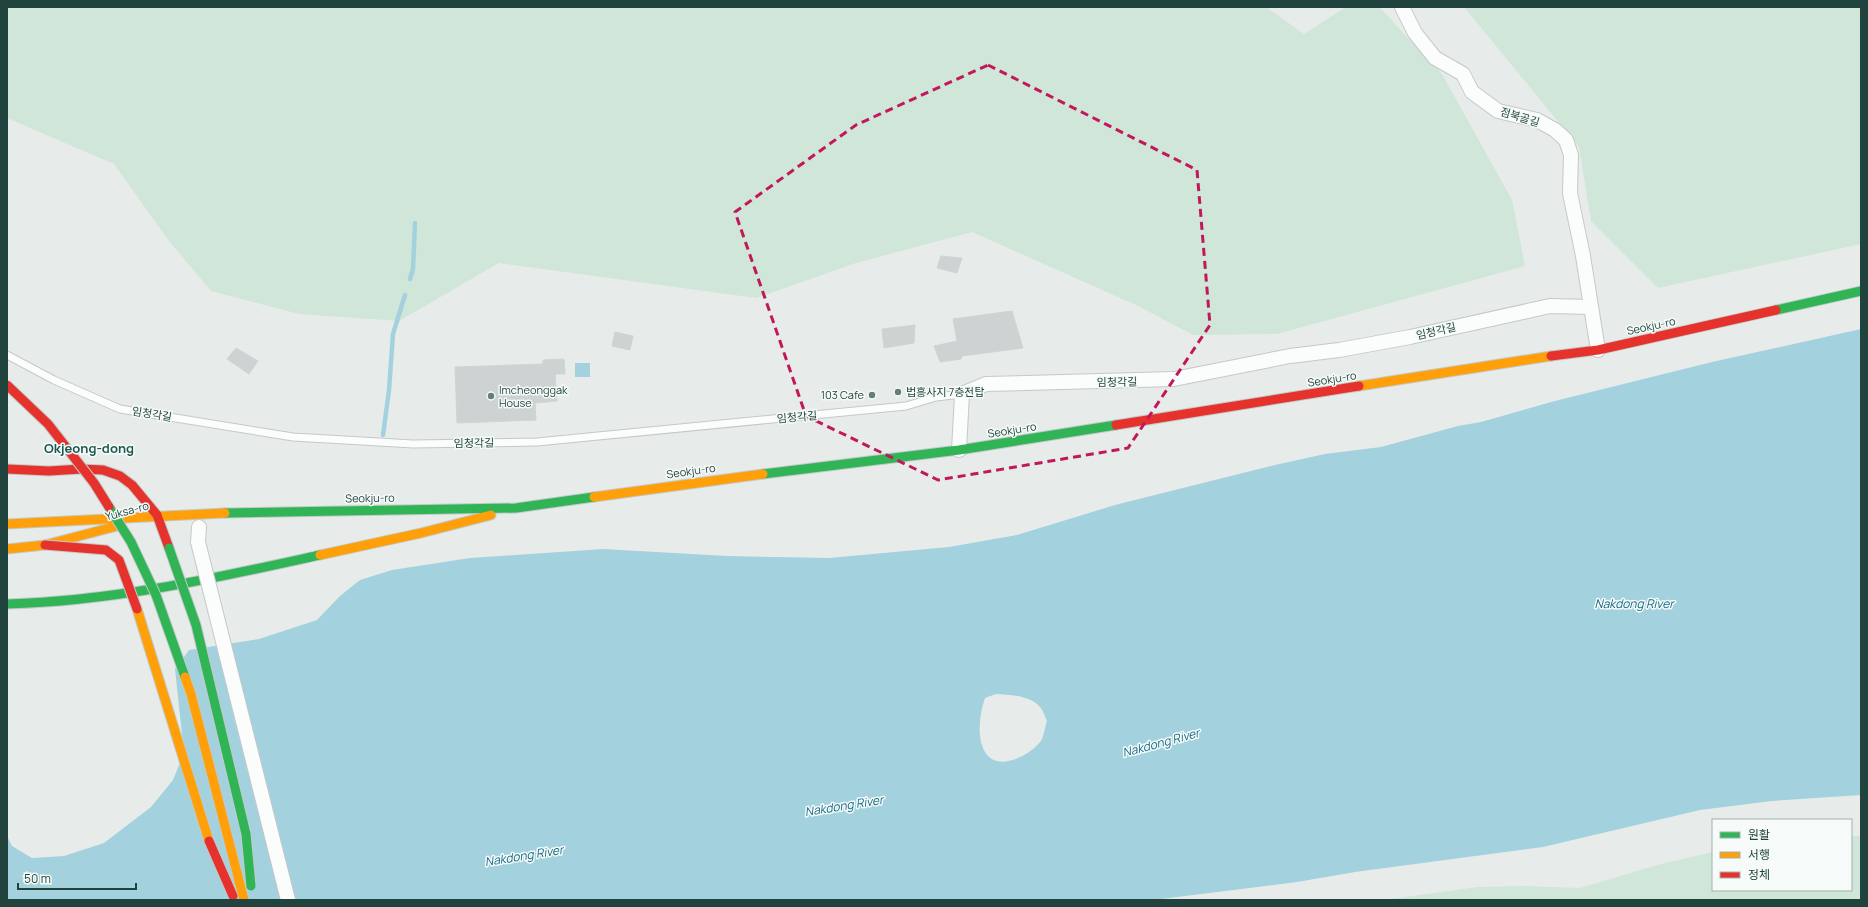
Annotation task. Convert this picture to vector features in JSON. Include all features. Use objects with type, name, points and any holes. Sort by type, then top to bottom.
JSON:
[{"type":"street","name":"점북골길","points":[[1402,7],[1415,33],[1435,58],[1463,74],[1472,92],[1498,111],[1536,120],[1555,130],[1566,140],[1571,155],[1570,193],[1583,256],[1598,350]]},
{"type":"street","name":"Seokju-ro","points":[[157,515],[516,508],[703,481],[959,450],[1516,361],[1598,350],[1861,291]]},
{"type":"street","name":"임청각길","points":[[962,394],[986,384],[1117,382],[1174,379],[1290,356],[1339,350],[1410,337],[1550,306],[1591,307]]},
{"type":"street","points":[[7,385],[48,424],[94,483],[131,542],[156,595],[191,694],[244,900]]},
{"type":"street","points":[[959,450],[962,394]]},
{"type":"street","points":[[7,469],[50,471],[103,470],[120,476],[132,485],[157,515],[196,625],[246,834],[252,900]]},
{"type":"street","points":[[7,604],[42,604],[110,598],[132,594],[442,530],[516,508]]},
{"type":"street","name":"Yuksa-ro","points":[[7,524],[157,515]]},
{"type":"street","name":"Yuksa-ro","points":[[7,549],[45,545],[157,515]]},
{"type":"street","points":[[199,527],[198,542],[288,900]]},
{"type":"street","points":[[45,545],[106,550],[119,560],[138,610],[209,842],[235,900]]},
{"type":"lane","name":"임청각길","points":[[7,355],[54,380],[120,408],[293,437],[413,444],[545,441],[906,406],[936,397],[962,394]]},
{"type":"highlighted area","points":[[988,65],[1197,170],[1210,325],[1128,448],[938,480],[806,416],[735,212],[856,125]]},
{"type":"green space","points":[[7,7],[1266,7],[1304,34],[1346,7],[1379,7],[1442,74],[1512,200],[1525,266],[1277,334],[1193,335],[1136,305],[972,232],[856,263],[756,298],[499,263],[399,321],[299,314],[211,291],[169,241],[114,164],[7,118]]},
{"type":"green space","points":[[1464,7],[1861,7],[1861,244],[1658,288],[1591,221],[1579,147]]},
{"type":"green space","points":[[1852,836],[1861,836],[1861,900],[1383,900],[1478,887],[1523,886],[1580,888],[1657,865],[1712,852],[1712,891],[1852,891]]},
{"type":"water","name":"Nakdong River","points":[[1861,329],[1861,795],[1772,801],[1700,810],[1543,847],[1355,872],[1297,882],[1153,900],[7,900],[7,836],[12,846],[32,858],[64,856],[104,843],[151,807],[173,780],[184,753],[175,669],[189,650],[259,639],[317,620],[340,596],[360,580],[392,570],[470,558],[603,549],[727,556],[829,558],[949,547],[1017,535],[1115,505],[1275,465],[1325,454],[1381,447],[1458,426],[1481,422],[1551,402],[1712,362]],"holes":[[[996,694],[1019,696],[1036,703],[1041,708],[1047,721],[1042,739],[1039,743],[1026,754],[1010,761],[998,761],[989,757],[983,749],[980,738],[981,711],[985,698]]]},
{"type":"water","points":[[575,363],[590,363],[590,377],[575,377]]},
{"type":"building","points":[[941,256],[962,258],[957,273],[937,268]]},
{"type":"building","points":[[1012,311],[1023,348],[962,356],[961,359],[940,362],[934,346],[957,341],[953,319]]},
{"type":"building","points":[[915,325],[914,343],[884,348],[882,329]]},
{"type":"building","points":[[615,332],[633,336],[630,350],[612,346]]},
{"type":"building","points":[[236,348],[258,361],[249,374],[227,359]]},
{"type":"building","points":[[564,359],[565,374],[555,374],[557,401],[535,403],[536,420],[457,423],[455,367],[543,364],[543,360]]},
{"type":"waterway","points":[[410,279],[413,269],[415,223]]},
{"type":"waterway","points":[[383,435],[389,390],[393,334],[405,295]]},
{"type":"traffic: fast","points":[[1776,310],[1861,291]]},
{"type":"traffic: fast","points":[[763,474],[959,450],[1116,425]]},
{"type":"traffic: fast","points":[[225,513],[516,508],[594,497]]},
{"type":"traffic: fast","points":[[109,507],[131,542],[156,595],[185,677]]},
{"type":"traffic: fast","points":[[169,548],[196,625],[246,834],[251,886]]},
{"type":"traffic: fast","points":[[7,604],[87,598],[165,587],[320,555]]},
{"type":"traffic: slow","points":[[1359,386],[1551,356]]},
{"type":"traffic: slow","points":[[594,497],[763,474]]},
{"type":"traffic: slow","points":[[7,524],[225,513]]},
{"type":"traffic: slow","points":[[320,555],[421,533],[491,515]]},
{"type":"traffic: slow","points":[[7,549],[45,545],[117,526]]},
{"type":"traffic: slow","points":[[137,609],[209,841]]},
{"type":"traffic: slow","points":[[185,677],[191,694],[244,900]]},
{"type":"traffic: jam","points":[[1551,356],[1598,350],[1776,310]]},
{"type":"traffic: jam","points":[[7,385],[48,424],[94,483],[109,507]]},
{"type":"traffic: jam","points":[[1116,425],[1359,386]]},
{"type":"traffic: jam","points":[[7,469],[49,471],[81,469],[103,470],[120,476],[132,485],[157,515],[169,548]]},
{"type":"traffic: jam","points":[[45,545],[106,550],[119,560],[137,609]]},
{"type":"traffic: jam","points":[[209,841],[233,896]]},
{"type":"place","name":"법흥사지 7층전탑","points":[[898,392]]},
{"type":"place","name":"103 Cafe","points":[[872,395]]},
{"type":"place","name":"Imcheonggak House","points":[[491,396]]},
{"type":"district","name":"Okjeong-dong","points":[[89,448]]}]
